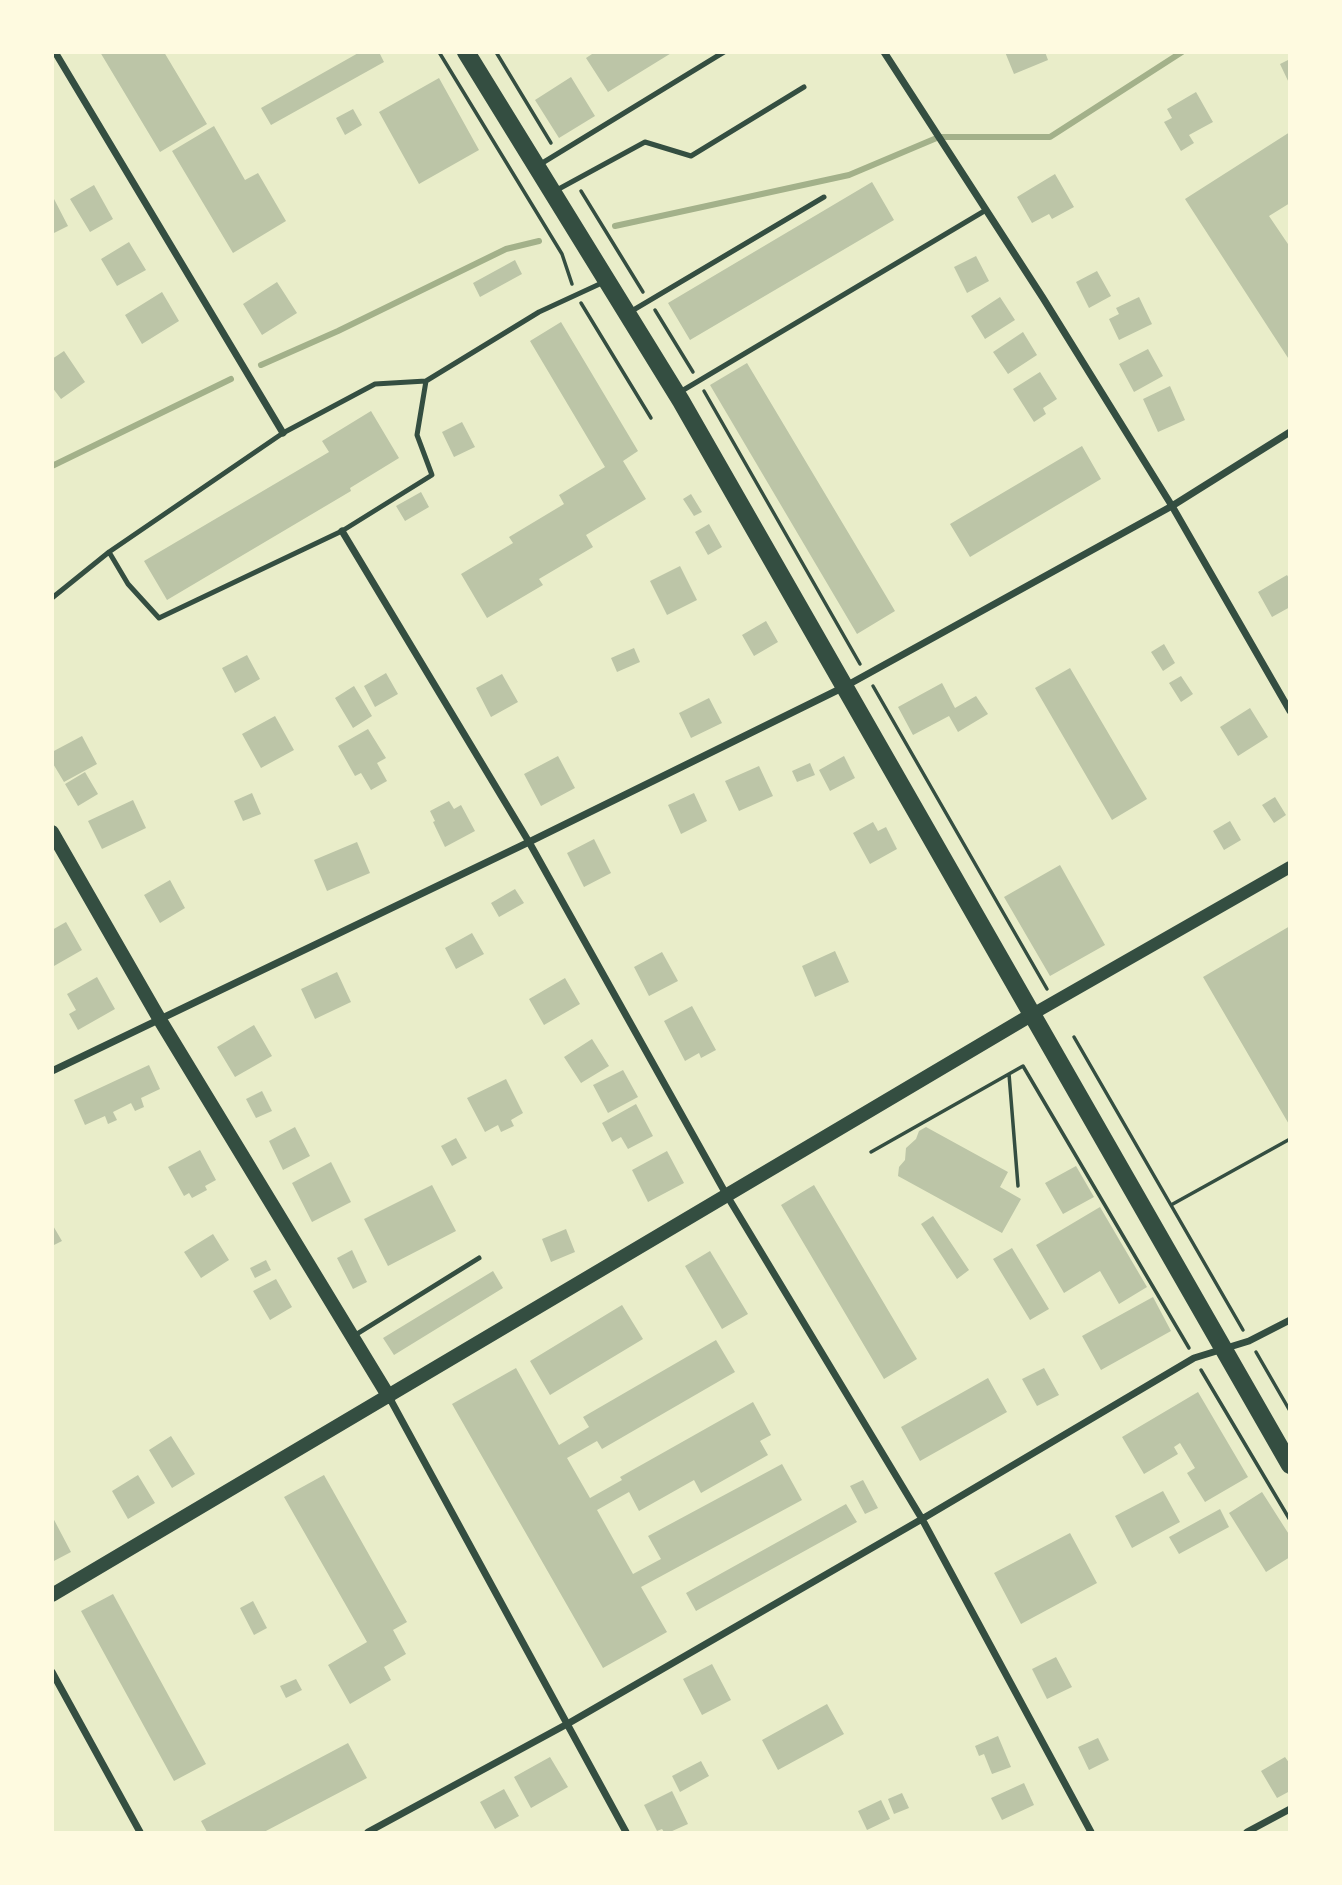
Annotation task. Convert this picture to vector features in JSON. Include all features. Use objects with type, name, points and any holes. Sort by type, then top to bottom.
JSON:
[{"type":"main road","points":[[466,52],[677,394],[1290,1465]]},
{"type":"main road","points":[[52,832],[160,1020],[389,1397]]},
{"type":"main road","points":[[52,1595],[1031,1015]]},
{"type":"street","points":[[55,52],[283,433]]},
{"type":"street","points":[[884,52],[1172,506],[1290,711]]},
{"type":"street","points":[[52,1071],[844,687],[1172,506],[1290,432]]},
{"type":"street","points":[[342,531],[529,842],[726,1194],[922,1519],[1091,1832]]},
{"type":"street","points":[[1031,1015],[1290,867]]},
{"type":"street","points":[[368,1832],[569,1723],[1194,1358],[1249,1341],[1290,1320]]},
{"type":"street","points":[[389,1397],[626,1832]]},
{"type":"street","points":[[52,1672],[140,1832]]},
{"type":"street","points":[[1247,1832],[1290,1809]]},
{"type":"lane","points":[[536,167],[724,52]]},
{"type":"lane","points":[[552,192],[645,142],[691,156],[804,87]]},
{"type":"lane","points":[[627,314],[824,197]]},
{"type":"lane","points":[[677,394],[986,210]]},
{"type":"lane","points":[[52,598],[108,552],[283,433],[375,384],[426,381],[539,312],[606,280]]},
{"type":"lane","points":[[108,552],[128,584],[159,618],[342,531],[432,475],[417,435],[426,381]]},
{"type":"lane","points":[[352,1337],[479,1258]]},
{"type":"path","points":[[439,52],[562,254],[576,295],[651,418]]},
{"type":"path","points":[[496,52],[558,153]]},
{"type":"path","points":[[574,180],[699,381],[1049,992]]},
{"type":"path","points":[[1074,1037],[1290,1411]]},
{"type":"path","points":[[871,1152],[1023,1066],[1290,1520]]},
{"type":"path","points":[[1009,1074],[1018,1186]]},
{"type":"path","points":[[1171,1205],[1290,1139]]},
{"type":"building","points":[[100,52],[164,52],[207,124],[160,152]]},
{"type":"building","points":[[360,52],[379,52],[384,62],[271,125],[261,108]]},
{"type":"building","points":[[595,52],[673,52],[608,92],[586,58]]},
{"type":"building","points":[[1005,52],[1045,52],[1048,60],[1014,74]]},
{"type":"building","points":[[1290,59],[1290,85],[1280,64]]},
{"type":"building","points":[[571,77],[595,116],[559,138],[535,100]]},
{"type":"building","points":[[439,78],[479,150],[419,184],[379,112]]},
{"type":"building","points":[[1196,92],[1213,122],[1189,135],[1194,143],[1181,151],[1164,122],[1172,118],[1167,109]]},
{"type":"building","points":[[353,109],[362,125],[345,135],[336,118]]},
{"type":"building","points":[[214,126],[245,180],[258,173],[286,221],[233,253],[172,151]]},
{"type":"building","points":[[1290,132],[1290,203],[1269,216],[1290,247],[1290,361],[1185,199]]},
{"type":"building","points":[[1055,174],[1074,207],[1052,219],[1049,214],[1032,223],[1017,197]]},
{"type":"building","points":[[872,182],[894,220],[690,340],[668,303]]},
{"type":"building","points":[[94,185],[113,219],[90,232],[70,199]]},
{"type":"building","points":[[54,199],[68,226],[52,234],[52,200]]},
{"type":"building","points":[[129,242],[146,270],[117,286],[101,259]]},
{"type":"building","points":[[976,256],[989,281],[967,293],[954,267]]},
{"type":"building","points":[[515,260],[522,274],[480,297],[473,283]]},
{"type":"building","points":[[1097,271],[1111,296],[1089,308],[1076,282]]},
{"type":"building","points":[[277,282],[297,313],[262,335],[243,304]]},
{"type":"building","points":[[162,292],[179,321],[142,344],[125,315]]},
{"type":"building","points":[[1000,297],[1015,320],[985,339],[971,316]]},
{"type":"building","points":[[1139,297],[1152,324],[1119,340],[1109,319],[1119,314],[1116,308]]},
{"type":"building","points":[[561,322],[638,451],[623,461],[646,499],[586,535],[593,547],[539,579],[543,585],[487,618],[461,574],[513,543],[509,537],[564,504],[559,495],[605,467],[530,341]]},
{"type":"building","points":[[1023,332],[1037,355],[1008,374],[993,352]]},
{"type":"building","points":[[1148,349],[1163,376],[1134,392],[1119,364]]},
{"type":"building","points":[[64,351],[85,382],[61,399],[52,387],[52,359]]},
{"type":"building","points":[[747,363],[895,611],[857,634],[710,385]]},
{"type":"building","points":[[1040,372],[1057,399],[1043,408],[1046,414],[1034,422],[1013,389]]},
{"type":"building","points":[[1170,386],[1185,420],[1158,432],[1143,399]]},
{"type":"building","points":[[371,411],[399,458],[350,488],[351,491],[167,600],[144,561],[329,452],[322,441]]},
{"type":"building","points":[[462,422],[475,447],[454,457],[442,432]]},
{"type":"building","points":[[1082,446],[1101,479],[970,557],[950,524]]},
{"type":"building","points":[[421,492],[429,507],[405,521],[396,506]]},
{"type":"building","points":[[691,494],[702,512],[694,516],[683,499]]},
{"type":"building","points":[[709,524],[722,547],[708,555],[695,532]]},
{"type":"building","points":[[680,566],[697,600],[667,615],[650,581]]},
{"type":"building","points":[[1287,575],[1290,580],[1290,607],[1272,617],[1258,592]]},
{"type":"building","points":[[766,621],[778,642],[754,656],[742,635]]},
{"type":"building","points":[[1164,644],[1175,663],[1163,671],[1151,652]]},
{"type":"building","points":[[634,648],[640,662],[617,672],[611,658]]},
{"type":"building","points":[[247,655],[260,679],[235,693],[222,668]]},
{"type":"building","points":[[1070,668],[1147,799],[1112,820],[1035,688]]},
{"type":"building","points":[[386,673],[398,694],[375,707],[364,686]]},
{"type":"building","points":[[502,674],[518,702],[491,717],[476,688]]},
{"type":"building","points":[[1181,676],[1193,694],[1181,702],[1169,683]]},
{"type":"building","points":[[942,683],[955,708],[976,696],[988,714],[958,732],[949,716],[913,735],[898,707]]},
{"type":"building","points":[[354,686],[372,716],[353,728],[335,698]]},
{"type":"building","points":[[709,698],[722,723],[691,738],[679,713]]},
{"type":"building","points":[[1250,708],[1268,737],[1238,756],[1220,727]]},
{"type":"building","points":[[275,716],[294,750],[261,768],[242,734]]},
{"type":"building","points":[[368,729],[386,758],[377,763],[387,781],[371,790],[361,773],[355,776],[338,746]]},
{"type":"building","points":[[82,736],[97,764],[64,782],[52,762],[52,752]]},
{"type":"building","points":[[558,756],[575,788],[541,806],[524,774]]},
{"type":"building","points":[[844,756],[855,778],[830,791],[819,770]]},
{"type":"building","points":[[810,763],[815,775],[797,782],[792,771]]},
{"type":"building","points":[[759,766],[773,796],[739,811],[725,781]]},
{"type":"building","points":[[85,772],[98,794],[78,806],[65,784]]},
{"type":"building","points":[[252,793],[261,814],[243,821],[234,801]]},
{"type":"building","points":[[694,793],[707,821],[681,834],[668,805]]},
{"type":"building","points":[[1275,797],[1286,815],[1274,823],[1262,805]]},
{"type":"building","points":[[133,800],[146,828],[102,849],[88,821]]},
{"type":"building","points":[[449,801],[454,809],[461,805],[475,831],[445,847],[430,811]]},
{"type":"building","points":[[1230,821],[1241,840],[1224,850],[1213,831]]},
{"type":"building","points":[[873,822],[878,831],[886,827],[897,849],[870,864],[853,833]]},
{"type":"building","points":[[594,839],[611,873],[584,887],[567,853]]},
{"type":"building","points":[[357,842],[370,873],[327,891],[314,860]]},
{"type":"building","points":[[1060,865],[1105,945],[1050,976],[1004,897]]},
{"type":"building","points":[[170,880],[185,908],[160,923],[144,895]]},
{"type":"building","points":[[515,889],[524,903],[499,917],[491,903]]},
{"type":"building","points":[[66,922],[82,950],[54,966],[52,930]]},
{"type":"building","points":[[1290,926],[1290,1126],[1203,977]]},
{"type":"building","points":[[472,933],[484,954],[456,969],[445,948]]},
{"type":"building","points":[[835,951],[849,982],[815,997],[802,966]]},
{"type":"building","points":[[662,952],[678,981],[649,996],[634,967]]},
{"type":"building","points":[[337,972],[351,1002],[315,1019],[301,989]]},
{"type":"building","points":[[97,977],[115,1009],[78,1030],[69,1014],[76,1010],[67,994]]},
{"type":"building","points":[[565,978],[580,1004],[544,1025],[529,999]]},
{"type":"building","points":[[692,1006],[716,1050],[701,1058],[699,1053],[685,1061],[664,1021]]},
{"type":"building","points":[[254,1025],[272,1056],[235,1077],[217,1047]]},
{"type":"building","points":[[592,1039],[609,1066],[581,1083],[564,1057]]},
{"type":"building","points":[[149,1065],[160,1089],[141,1098],[144,1107],[135,1111],[131,1103],[113,1112],[117,1120],[108,1124],[105,1116],[85,1125],[74,1100]]},
{"type":"building","points":[[623,1070],[638,1097],[608,1113],[593,1085]]},
{"type":"building","points":[[506,1079],[523,1113],[511,1120],[514,1126],[501,1132],[498,1125],[485,1132],[467,1098]]},
{"type":"building","points":[[262,1091],[272,1111],[256,1118],[246,1099]]},
{"type":"building","points":[[636,1104],[653,1136],[628,1149],[621,1137],[612,1142],[602,1123]]},
{"type":"building","points":[[295,1127],[310,1156],[283,1170],[269,1141]]},
{"type":"building","points":[[926,1127],[1008,1172],[1000,1187],[1021,1199],[1002,1233],[898,1176],[899,1167],[905,1160],[906,1148],[916,1139],[919,1131]]},
{"type":"building","points":[[456,1138],[467,1158],[452,1166],[441,1146]]},
{"type":"building","points":[[200,1150],[216,1180],[205,1186],[207,1190],[192,1198],[189,1193],[184,1196],[168,1167]]},
{"type":"building","points":[[667,1151],[684,1183],[648,1202],[632,1170]]},
{"type":"building","points":[[331,1162],[351,1202],[312,1222],[292,1183]]},
{"type":"building","points":[[1076,1166],[1094,1197],[1063,1214],[1045,1183]]},
{"type":"building","points":[[432,1185],[456,1231],[388,1266],[364,1219]]},
{"type":"building","points":[[814,1185],[917,1359],[884,1379],[781,1205]]},
{"type":"building","points":[[1100,1207],[1147,1287],[1119,1304],[1100,1271],[1064,1293],[1036,1245]]},
{"type":"building","points":[[933,1216],[969,1270],[957,1279],[921,1224]]},
{"type":"building","points":[[52,1224],[62,1241],[52,1246]]},
{"type":"building","points":[[566,1229],[575,1252],[551,1262],[542,1239]]},
{"type":"building","points":[[213,1234],[229,1260],[201,1278],[184,1252]]},
{"type":"building","points":[[1012,1248],[1049,1309],[1030,1320],[993,1259]]},
{"type":"building","points":[[352,1250],[367,1282],[353,1289],[337,1258]]},
{"type":"building","points":[[710,1251],[748,1314],[722,1329],[685,1266]]},
{"type":"building","points":[[266,1260],[271,1270],[255,1278],[250,1268]]},
{"type":"building","points":[[493,1271],[503,1288],[394,1355],[383,1338]]},
{"type":"building","points":[[276,1279],[292,1307],[270,1320],[253,1291]]},
{"type":"building","points":[[1153,1297],[1171,1331],[1101,1370],[1082,1336]]},
{"type":"building","points":[[622,1305],[643,1339],[550,1395],[530,1361]]},
{"type":"building","points":[[716,1340],[735,1372],[602,1449],[597,1441],[567,1458],[590,1498],[622,1480],[620,1477],[753,1402],[771,1435],[760,1441],[768,1455],[701,1493],[694,1480],[639,1511],[629,1492],[597,1510],[633,1574],[661,1559],[648,1536],[782,1464],[802,1500],[641,1587],[667,1632],[603,1668],[452,1404],[516,1368],[559,1445],[589,1427],[583,1417]]},
{"type":"building","points":[[1044,1368],[1059,1395],[1037,1406],[1022,1379]]},
{"type":"building","points":[[988,1378],[1007,1412],[920,1461],[901,1427]]},
{"type":"building","points":[[1198,1392],[1248,1477],[1205,1502],[1187,1473],[1195,1468],[1180,1443],[1174,1447],[1178,1454],[1144,1474],[1122,1437]]},
{"type":"building","points":[[171,1436],[195,1474],[172,1488],[149,1450]]},
{"type":"building","points":[[138,1475],[155,1503],[128,1519],[112,1491]]},
{"type":"building","points":[[324,1475],[407,1622],[393,1630],[406,1654],[384,1667],[391,1680],[350,1704],[328,1665],[367,1642],[284,1497]]},
{"type":"building","points":[[863,1480],[878,1508],[865,1514],[850,1486]]},
{"type":"building","points":[[1163,1491],[1180,1522],[1132,1548],[1115,1516]]},
{"type":"building","points":[[1262,1492],[1290,1536],[1290,1557],[1266,1572],[1229,1513]]},
{"type":"building","points":[[846,1504],[857,1522],[696,1611],[686,1593]]},
{"type":"building","points":[[1220,1509],[1229,1527],[1179,1554],[1169,1537]]},
{"type":"building","points":[[52,1516],[71,1552],[52,1562]]},
{"type":"building","points":[[1070,1533],[1097,1583],[1021,1624],[994,1573]]},
{"type":"building","points":[[113,1594],[206,1764],[174,1781],[81,1611]]},
{"type":"building","points":[[253,1601],[267,1628],[254,1635],[240,1608]]},
{"type":"building","points":[[1056,1657],[1072,1687],[1047,1699],[1032,1669]]},
{"type":"building","points":[[712,1664],[731,1700],[702,1715],[683,1679]]},
{"type":"building","points":[[296,1679],[302,1690],[286,1698],[280,1686]]},
{"type":"building","points":[[827,1704],[844,1734],[778,1770],[762,1740]]},
{"type":"building","points":[[998,1736],[1011,1767],[992,1774],[984,1754],[979,1756],[975,1746]]},
{"type":"building","points":[[1098,1738],[1109,1760],[1089,1770],[1078,1747]]},
{"type":"building","points":[[348,1743],[367,1778],[264,1832],[207,1832],[201,1821]]},
{"type":"building","points":[[550,1757],[568,1787],[531,1808],[514,1777]]},
{"type":"building","points":[[1285,1757],[1290,1764],[1290,1791],[1277,1798],[1261,1771]]},
{"type":"building","points":[[701,1761],[709,1776],[680,1792],[672,1776]]},
{"type":"building","points":[[1024,1783],[1034,1805],[1002,1820],[991,1798]]},
{"type":"building","points":[[504,1789],[519,1816],[495,1829],[480,1802]]},
{"type":"building","points":[[672,1791],[688,1824],[670,1832],[664,1832],[662,1829],[657,1831],[644,1805]]},
{"type":"building","points":[[902,1793],[909,1808],[894,1814],[888,1799]]},
{"type":"building","points":[[881,1800],[890,1819],[867,1830],[858,1811]]},
{"type":"waterway","points":[[615,226],[849,175],[939,137],[1050,137],[1182,52]]},
{"type":"waterway","points":[[261,365],[338,331],[506,249],[539,241]]},
{"type":"waterway","points":[[52,466],[231,379]]}]
